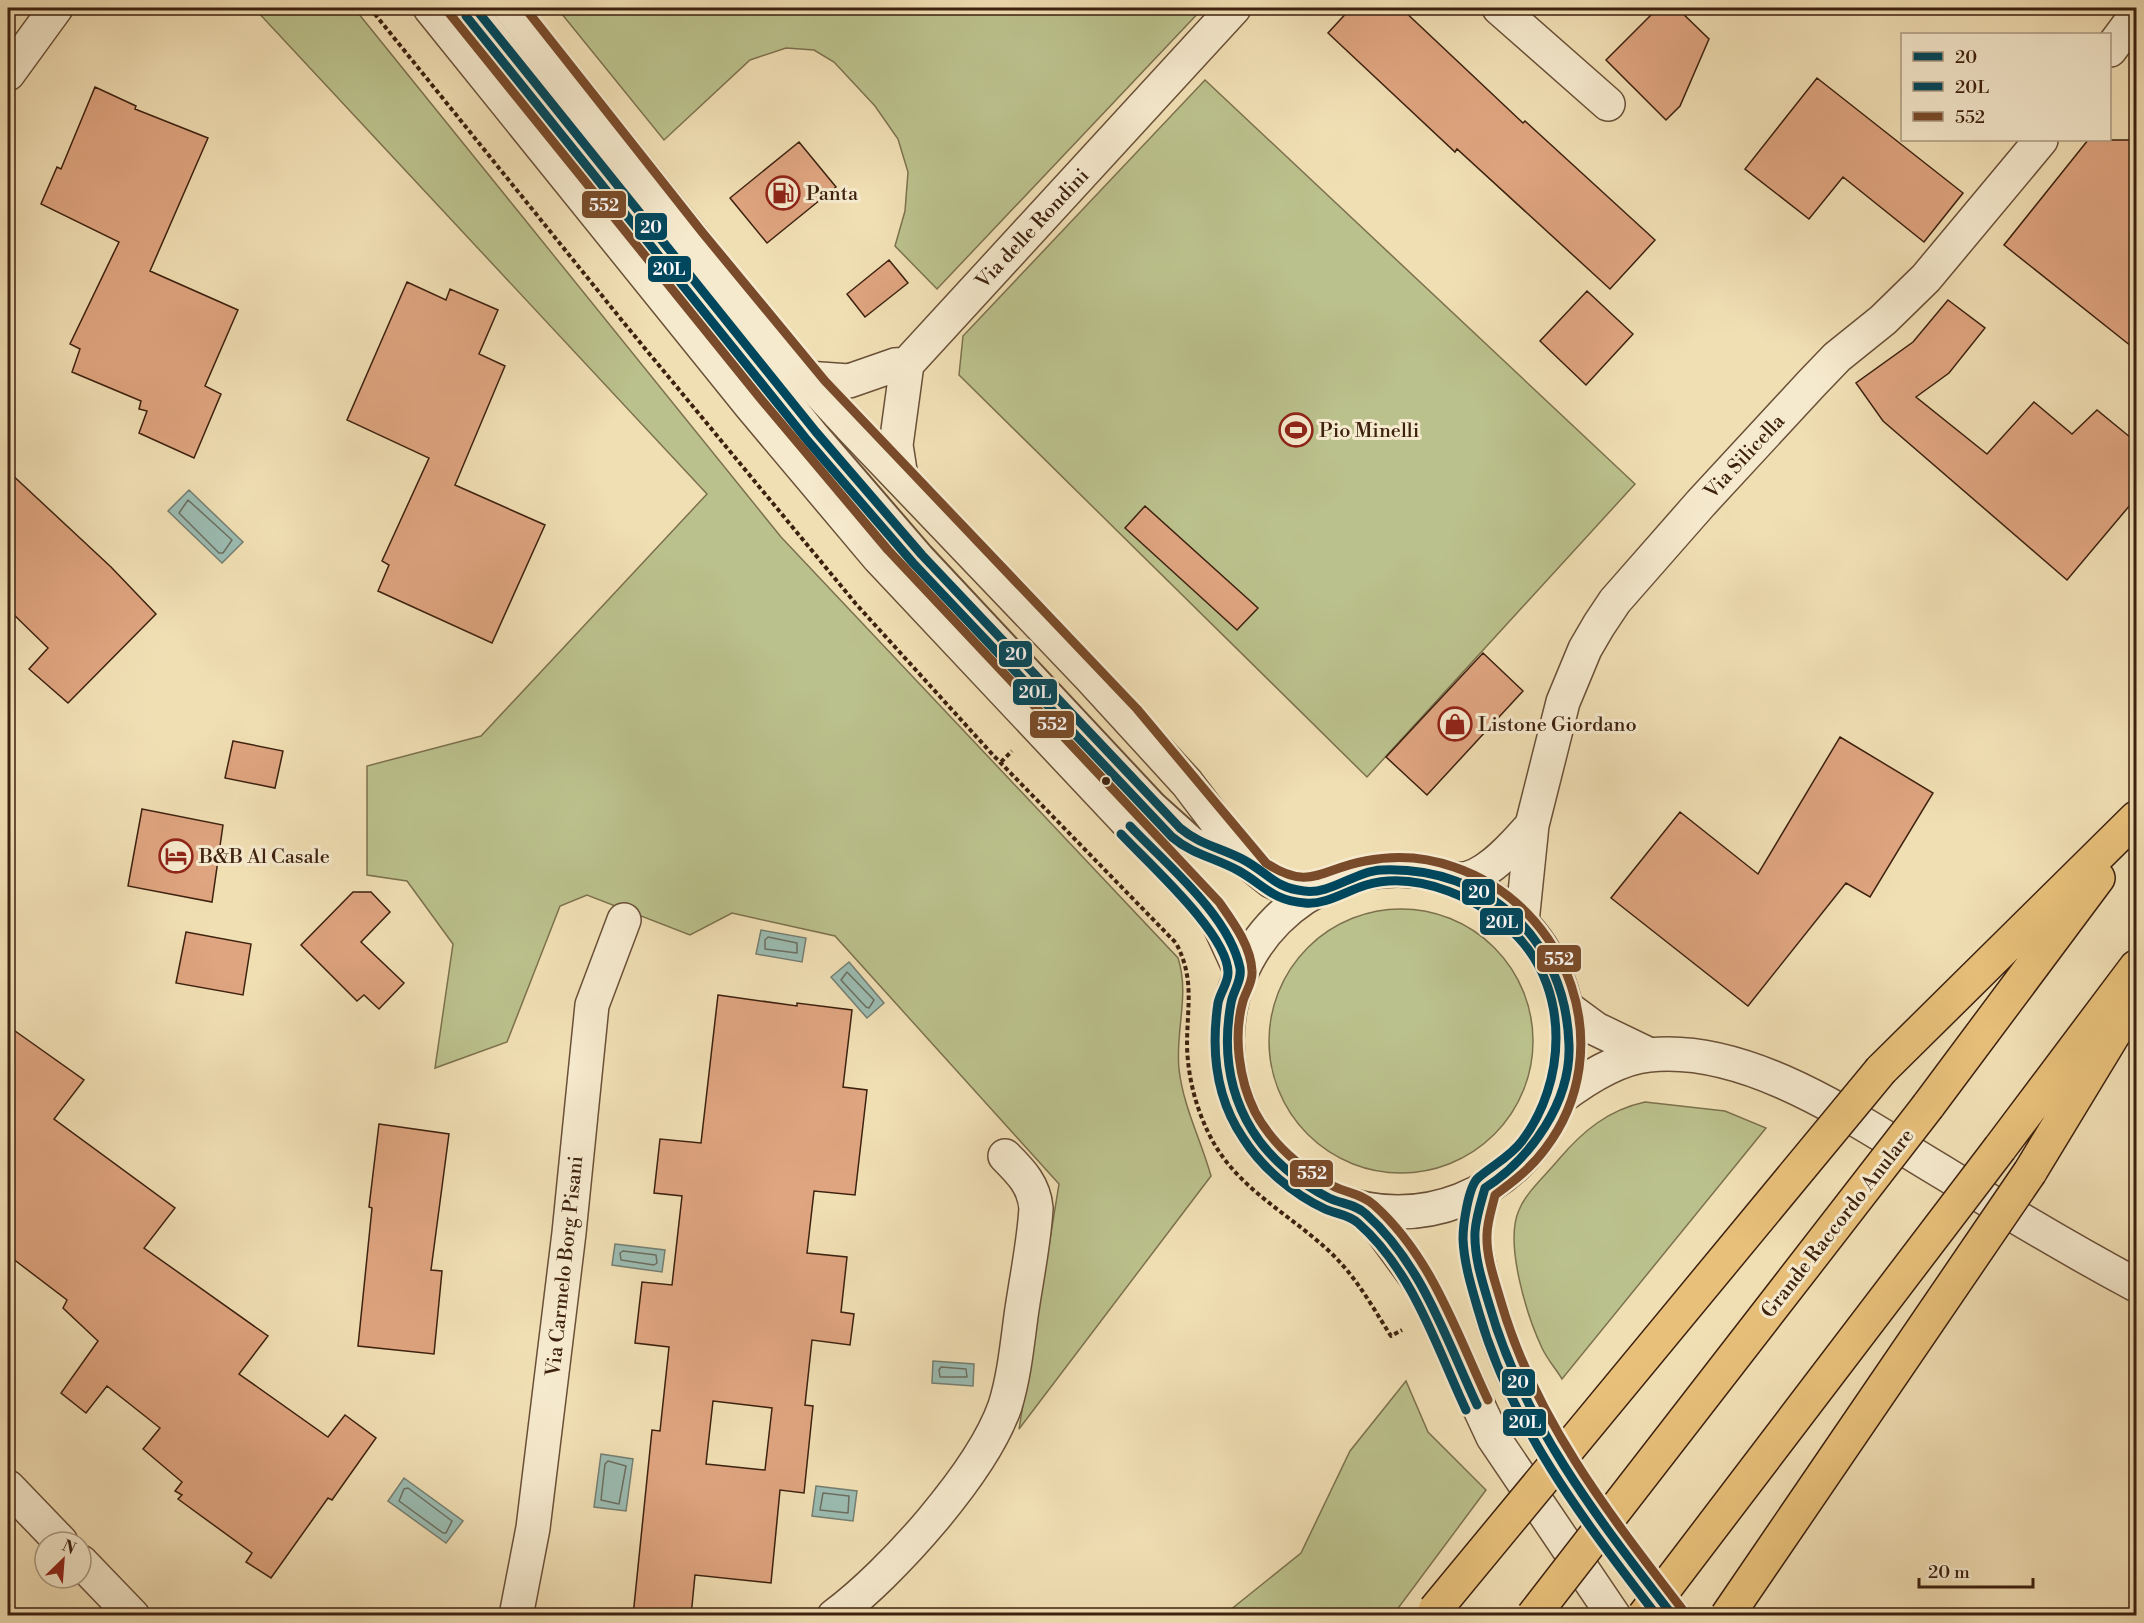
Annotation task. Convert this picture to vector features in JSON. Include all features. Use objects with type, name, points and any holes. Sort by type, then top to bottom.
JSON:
[{"type":"highway","points":[[1432,1613],[1881,1070],[2136,818]]},
{"type":"highway","name":"Grande Raccordo Anulare","points":[[1533,1616],[1928,1106],[2136,826]]},
{"type":"highway","points":[[1644,1616],[2136,967]]},
{"type":"highway","points":[[1727,1616],[2030,1172],[2136,996]]},
{"type":"street","points":[[8,74],[56,8]]},
{"type":"street","points":[[429,8],[743,396],[872,550],[1209,909],[1218,922],[1241,972]]},
{"type":"street","points":[[510,8],[806,378],[1179,774],[1246,861],[1271,881],[1288,889],[1312,892]]},
{"type":"street","name":"Via delle Rondini","points":[[907,364],[1234,8]]},
{"type":"street","points":[[1499,8],[1608,104]]},
{"type":"street","points":[[2111,47],[2136,15]]},
{"type":"street","name":"Via Silicella","points":[[1521,922],[1532,825],[1563,702],[1584,649],[1615,602],[1701,503],[1818,377],[1926,278],[2040,141]]},
{"type":"street","points":[[806,378],[849,381],[895,365],[907,364],[896,445],[901,477]]},
{"type":"street","name":"Via Silicella","points":[[1451,878],[1466,878],[1486,869],[1507,854],[1532,825]]},
{"type":"street","points":[[1380,870],[1416,871],[1451,878],[1489,896],[1521,922],[1542,947],[1552,966],[1566,1006],[1570,1053],[1560,1098],[1549,1123],[1535,1145],[1517,1165],[1485,1188],[1446,1206],[1416,1211],[1387,1212],[1358,1208],[1332,1199],[1308,1186],[1286,1170],[1267,1150],[1239,1104],[1230,1078],[1227,1051],[1227,1024],[1232,997],[1241,972],[1254,948],[1270,926],[1312,892],[1345,878],[1380,870]]},
{"type":"street","name":"Via Carmelo Borg Pisani","points":[[516,1616],[533,1528],[569,1233],[592,1005],[624,920]]},
{"type":"street","points":[[1566,1006],[1596,1029],[1648,1054],[1685,1056],[1731,1064],[1815,1096],[2038,1230],[2136,1285]]},
{"type":"street","points":[[1560,1098],[1603,1071],[1648,1054]]},
{"type":"street","points":[[834,1616],[892,1565],[938,1511],[979,1457],[1005,1406],[1012,1378],[1036,1208],[1035,1194],[1028,1181],[1005,1156]]},
{"type":"street","points":[[1485,1188],[1475,1232],[1475,1246],[1487,1300],[1516,1384],[1530,1413],[1575,1485],[1673,1616]]},
{"type":"street","points":[[1358,1208],[1395,1246],[1433,1307],[1456,1362],[1493,1437],[1614,1616]]},
{"type":"street","points":[[8,1487],[49,1530]]},
{"type":"street","points":[[93,1574],[133,1616]]},
{"type":"lane","points":[[475,8],[816,432],[922,555],[1155,804],[1194,839],[1246,861]]},
{"type":"path","points":[[370,8],[624,323],[856,604],[993,755],[1176,943],[1186,962],[1190,984],[1187,1047],[1195,1101],[1212,1140],[1233,1171],[1255,1193],[1333,1255],[1357,1281],[1390,1336],[1433,1307]]},
{"type":"green space","points":[[254,8],[354,8],[781,537],[1178,958],[1183,986],[1178,1055],[1181,1083],[1211,1176],[1019,1429],[1059,1184],[835,936],[732,913],[690,935],[587,895],[560,906],[507,1042],[435,1068],[453,944],[407,881],[367,875],[367,766],[481,736],[707,494]]},
{"type":"green space","points":[[557,8],[1203,8],[937,289],[895,246],[905,211],[908,172],[898,139],[875,106],[834,62],[814,50],[786,48],[750,60],[664,140]]},
{"type":"green space","name":"Pio Minelli","points":[[1205,80],[1635,484],[1367,777],[959,375],[963,336]]},
{"type":"green space","points":[[1401,909],[1427,912],[1451,919],[1485,939],[1503,957],[1523,991],[1530,1015],[1533,1041],[1530,1067],[1523,1091],[1503,1125],[1485,1143],[1451,1163],[1427,1170],[1401,1173],[1375,1170],[1351,1163],[1317,1143],[1299,1125],[1279,1091],[1272,1067],[1269,1041],[1272,1015],[1279,991],[1299,957],[1317,939],[1351,919],[1375,912]]},
{"type":"green space","points":[[1645,1102],[1725,1111],[1766,1128],[1562,1379],[1542,1348],[1524,1299],[1514,1241],[1519,1210],[1537,1183],[1587,1131],[1619,1110]]},
{"type":"green space","points":[[1406,1381],[1428,1432],[1486,1490],[1393,1615],[1224,1615],[1301,1553],[1350,1451]]},
{"type":"water","points":[[189,490],[243,542],[222,563],[168,511]]},
{"type":"water","points":[[761,930],[806,938],[802,962],[756,954]]},
{"type":"water","points":[[849,962],[884,1003],[867,1018],[831,977]]},
{"type":"water","points":[[615,1244],[665,1250],[662,1272],[612,1265]]},
{"type":"water","points":[[933,1361],[974,1364],[973,1386],[932,1383]]},
{"type":"water","points":[[601,1454],[633,1459],[626,1511],[594,1507]]},
{"type":"water","points":[[404,1478],[463,1521],[446,1543],[388,1501]]},
{"type":"water","points":[[816,1486],[857,1491],[853,1521],[812,1516]]},
{"type":"building","points":[[1351,8],[1401,8],[1523,123],[1525,121],[1655,240],[1610,289],[1457,149],[1455,152],[1328,33]]},
{"type":"building","points":[[1658,8],[1677,8],[1709,39],[1680,106],[1666,120],[1606,60]]},
{"type":"building","points":[[1817,78],[1963,193],[1924,242],[1843,177],[1809,219],[1745,169]]},
{"type":"building","points":[[95,87],[136,106],[135,109],[208,138],[150,271],[238,310],[205,386],[221,394],[194,458],[139,433],[147,411],[139,409],[141,401],[72,372],[80,349],[70,344],[119,242],[41,204],[57,167],[61,169]]},
{"type":"building","points":[[2136,140],[2136,350],[2004,245],[2087,141]]},
{"type":"building","name":"Panta","points":[[799,142],[836,187],[767,243],[730,198]]},
{"type":"building","points":[[889,260],[908,283],[865,317],[847,294]]},
{"type":"building","points":[[407,282],[446,300],[450,289],[498,310],[479,354],[505,366],[455,485],[545,525],[492,643],[378,591],[389,565],[382,561],[429,458],[347,420]]},
{"type":"building","points":[[1587,291],[1633,334],[1586,385],[1540,341]]},
{"type":"building","points":[[1948,300],[1985,328],[1949,373],[1916,397],[1987,454],[2034,402],[2072,434],[2097,410],[2136,442],[2136,498],[2067,580],[1883,421],[1856,383],[1913,342]]},
{"type":"building","points":[[8,471],[111,567],[156,614],[68,703],[29,669],[48,648],[8,609]]},
{"type":"building","points":[[1145,506],[1258,608],[1237,630],[1125,528]]},
{"type":"building","name":"Listone Giordano","points":[[1483,653],[1523,691],[1427,795],[1386,757]]},
{"type":"building","points":[[1840,737],[1933,793],[1870,897],[1846,883],[1748,1006],[1611,898],[1680,812],[1758,874]]},
{"type":"building","points":[[233,741],[283,751],[275,788],[225,778]]},
{"type":"building","name":"B&B Al Casale","points":[[142,809],[223,825],[212,902],[128,886]]},
{"type":"building","points":[[353,892],[371,892],[390,912],[361,942],[404,983],[379,1009],[364,995],[357,1001],[301,945]]},
{"type":"building","points":[[186,932],[251,944],[243,995],[176,983]]},
{"type":"building","points":[[718,995],[797,1006],[797,1003],[852,1010],[843,1087],[867,1090],[855,1195],[814,1191],[807,1253],[847,1257],[841,1312],[854,1314],[850,1345],[812,1340],[805,1405],[813,1406],[804,1493],[780,1490],[771,1583],[695,1575],[691,1616],[633,1616],[652,1430],[660,1431],[669,1347],[635,1343],[642,1282],[672,1285],[682,1196],[654,1193],[660,1139],[701,1143]],"holes":[[[713,1401],[772,1408],[765,1470],[706,1464]]]},
{"type":"building","points":[[8,1026],[84,1080],[54,1119],[175,1208],[144,1248],[268,1336],[239,1374],[328,1437],[345,1415],[376,1438],[332,1500],[328,1498],[271,1578],[246,1562],[252,1553],[178,1499],[182,1495],[175,1491],[182,1482],[143,1449],[160,1428],[107,1386],[86,1413],[61,1393],[98,1341],[63,1308],[67,1300],[8,1255]]},
{"type":"building","points":[[379,1124],[449,1134],[431,1270],[442,1271],[434,1354],[358,1346],[372,1208],[369,1207]]},
{"type":"transit line","name":"552","points":[[445,8],[760,398],[888,550],[1219,902],[1240,935],[1251,962],[1251,979],[1240,1015],[1238,1043],[1245,1086],[1255,1112],[1270,1135],[1299,1164],[1333,1186],[1369,1201],[1412,1248],[1441,1296],[1488,1400]]},
{"type":"transit line","name":"20","points":[[475,8],[816,432],[922,555],[1180,828],[1195,838],[1244,860],[1286,887],[1304,891],[1323,890],[1362,874],[1382,870],[1420,872],[1456,881],[1487,896],[1514,917],[1536,942],[1553,973],[1564,1007],[1569,1045],[1568,1066],[1563,1087],[1545,1127],[1518,1161],[1485,1188],[1476,1226],[1477,1259],[1486,1295],[1504,1348],[1542,1429],[1591,1506],[1673,1616]]},
{"type":"transit line","name":"552","points":[[525,8],[702,232],[825,381],[1137,709],[1266,863],[1281,872],[1305,877],[1316,876],[1365,861],[1387,858],[1421,859],[1454,867],[1494,886],[1527,914],[1553,947],[1571,986],[1580,1027],[1579,1069],[1568,1110],[1545,1149],[1528,1168],[1495,1195],[1487,1230],[1489,1260],[1516,1345],[1533,1386],[1554,1426],[1602,1501],[1682,1609]]},
{"type":"transit line","name":"20L","points":[[466,16],[807,440],[913,563],[1172,837],[1188,848],[1248,876],[1277,896],[1294,902],[1321,902],[1366,885],[1386,881],[1407,881],[1448,891],[1468,900],[1504,923],[1535,959],[1547,984],[1554,1010],[1556,1038],[1554,1065],[1537,1118],[1522,1141],[1474,1183],[1463,1233],[1467,1267],[1493,1355],[1531,1435],[1553,1472],[1603,1545],[1657,1616]]},
{"type":"transit line","name":"20","points":[[1130,826],[1194,891],[1210,910],[1234,948],[1240,973],[1231,1003],[1228,1052],[1237,1100],[1252,1130],[1276,1160],[1296,1177],[1329,1198],[1362,1211],[1386,1234],[1418,1279],[1477,1405]]},
{"type":"transit line","name":"20L","points":[[1121,834],[1185,900],[1215,939],[1225,957],[1228,973],[1218,1003],[1215,1038],[1221,1090],[1234,1123],[1259,1160],[1279,1179],[1313,1203],[1354,1220],[1377,1242],[1394,1263],[1421,1310],[1466,1410]]},
{"type":"place","name":"Panta","points":[[783,193]]},
{"type":"place","name":"Pio Minelli","points":[[1296,430]]},
{"type":"place","name":"Listone Giordano","points":[[1455,724]]},
{"type":"place","name":"B&B Al Casale","points":[[176,856]]}]
